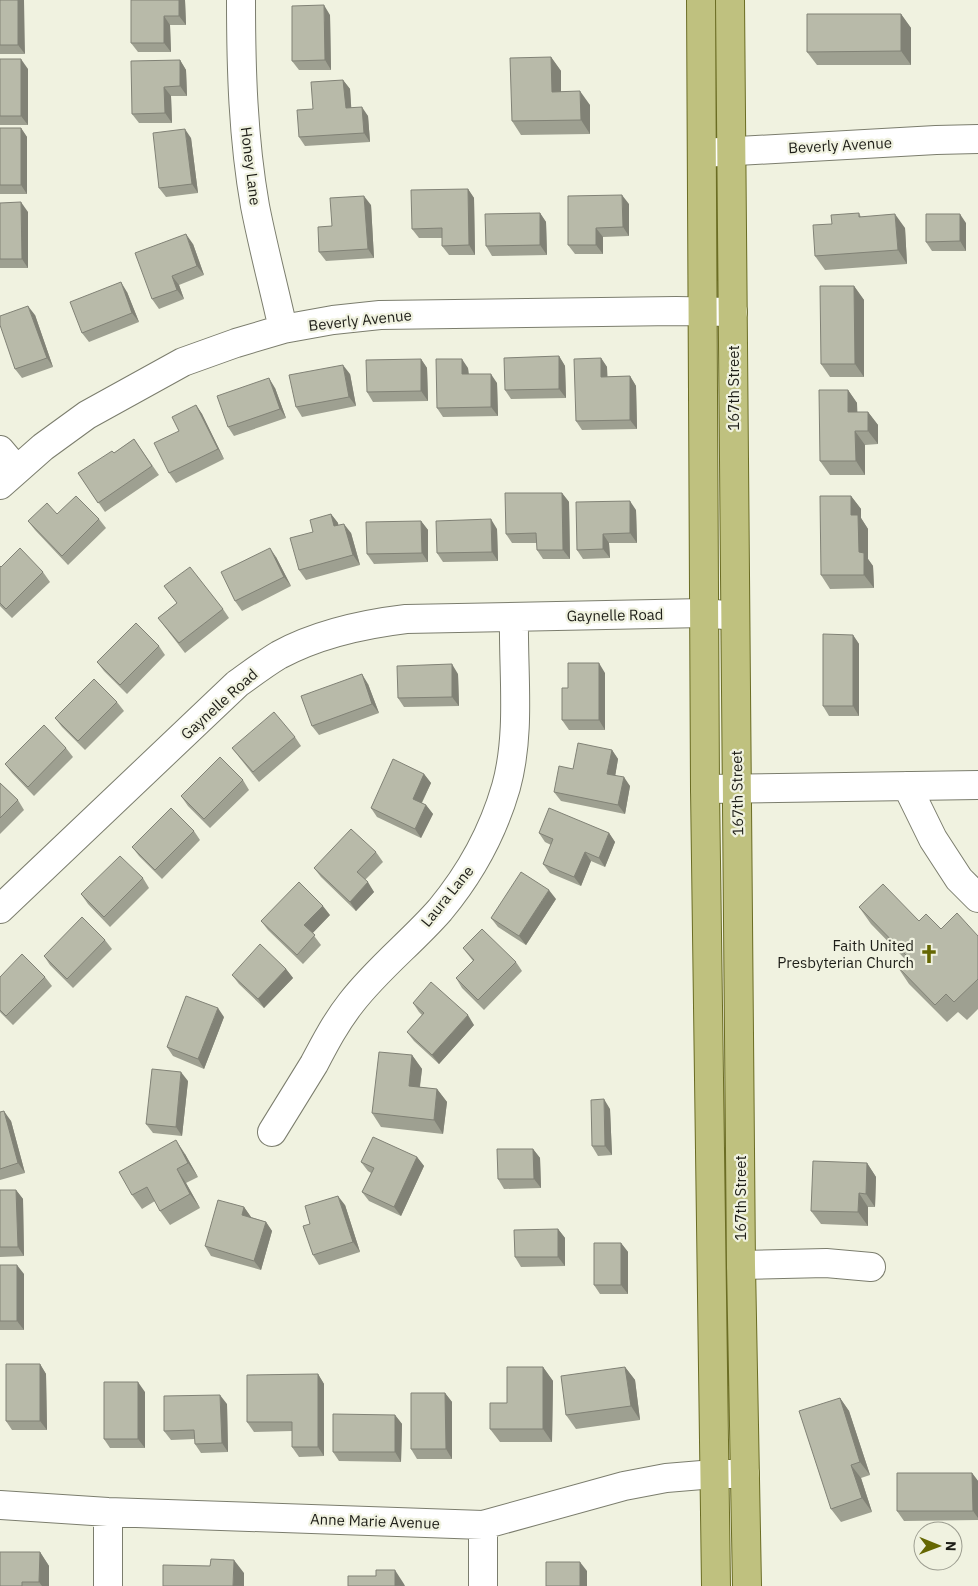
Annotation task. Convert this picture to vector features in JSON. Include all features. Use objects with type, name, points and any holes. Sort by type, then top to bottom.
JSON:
[{"type":"main road","name":"167th Street","points":[[701,0],[705,789],[716,1586]]},
{"type":"main road","name":"167th Street","points":[[730,0],[741,1264],[747,1586]]},
{"type":"street","name":"Honey Lane","points":[[241,0],[242,94],[248,154],[255,206],[283,329]]},
{"type":"street","name":"Beverly Avenue","points":[[702,153],[978,139]]},
{"type":"street","name":"Beverly Avenue","points":[[5,468],[43,447],[87,414],[182,362],[283,329],[333,320],[380,315],[733,312]]},
{"type":"street","name":"Gaynelle Road","points":[[0,909],[237,684],[279,655],[302,645],[374,623],[406,619],[704,613],[735,616]]},
{"type":"street","name":"Laura Lane","points":[[272,1132],[351,1002],[439,910],[457,888],[478,855],[493,824],[506,788],[515,727],[514,618]]},
{"type":"street","points":[[705,789],[978,785]]},
{"type":"street","points":[[907,786],[932,839],[959,879],[978,898]]},
{"type":"street","points":[[741,1264],[826,1263],[871,1267]]},
{"type":"street","name":"Anne Marie Avenue","points":[[0,1505],[108,1512],[483,1525],[624,1486],[666,1478],[714,1474],[745,1474]]},
{"type":"street","points":[[108,1512],[108,1586]]},
{"type":"street","points":[[483,1525],[483,1586]]},
{"type":"building","points":[[0,0],[18,0],[18,45],[0,45]]},
{"type":"building","points":[[131,0],[179,0],[179,16],[164,16],[164,43],[131,43]]},
{"type":"building","points":[[324,5],[325,60],[292,61],[292,6]]},
{"type":"building","points":[[807,14],[901,14],[901,51],[807,52]]},
{"type":"building","points":[[551,57],[552,92],[580,91],[581,120],[512,121],[510,58]]},
{"type":"building","points":[[0,59],[21,59],[21,116],[0,116]]},
{"type":"building","points":[[180,60],[180,86],[164,87],[165,113],[132,114],[131,61]]},
{"type":"building","points":[[343,80],[346,108],[362,107],[364,133],[299,137],[297,110],[313,109],[311,82]]},
{"type":"building","points":[[0,128],[21,128],[21,185],[0,185]]},
{"type":"building","points":[[185,129],[192,184],[159,188],[153,133]]},
{"type":"building","points":[[468,189],[469,245],[442,246],[442,228],[412,229],[411,190]]},
{"type":"building","points":[[622,195],[623,227],[596,228],[596,245],[568,245],[568,196]]},
{"type":"building","points":[[364,196],[368,249],[319,252],[318,227],[332,226],[330,198]]},
{"type":"building","points":[[21,202],[22,259],[0,259],[0,203]]},
{"type":"building","points":[[540,213],[540,245],[486,246],[485,214]]},
{"type":"building","points":[[859,213],[859,217],[895,214],[898,250],[815,256],[813,225],[832,224],[831,215]]},
{"type":"building","points":[[926,214],[960,214],[960,241],[926,242]]},
{"type":"building","points":[[186,234],[197,266],[172,276],[177,290],[152,299],[135,253]]},
{"type":"building","points":[[121,282],[132,313],[82,333],[70,302]]},
{"type":"building","points":[[820,286],[854,286],[855,364],[821,364]]},
{"type":"building","points":[[28,306],[47,358],[15,369],[0,325],[0,316]]},
{"type":"building","points":[[559,356],[559,389],[505,390],[504,358]]},
{"type":"building","points":[[601,358],[601,377],[630,376],[630,420],[576,421],[574,359]]},
{"type":"building","points":[[421,359],[421,391],[367,392],[366,360]]},
{"type":"building","points":[[436,359],[462,359],[462,374],[491,374],[491,407],[437,408]]},
{"type":"building","points":[[343,365],[349,397],[296,407],[289,375]]},
{"type":"building","points":[[269,378],[280,409],[228,427],[217,396]]},
{"type":"building","points":[[819,390],[848,390],[848,412],[868,412],[868,431],[855,431],[856,461],[820,461]]},
{"type":"building","points":[[196,405],[218,449],[169,473],[154,443],[179,431],[172,417]]},
{"type":"building","points":[[134,439],[152,466],[98,503],[78,473],[112,451],[114,453]]},
{"type":"building","points":[[505,493],[562,493],[563,550],[537,550],[536,533],[506,534]]},
{"type":"building","points":[[76,496],[99,519],[62,556],[28,521],[47,503],[57,514]]},
{"type":"building","points":[[820,496],[851,496],[851,515],[858,515],[859,552],[864,553],[864,575],[821,575]]},
{"type":"building","points":[[630,501],[630,533],[603,534],[603,549],[577,550],[576,502]]},
{"type":"building","points":[[331,514],[334,526],[344,524],[353,555],[299,570],[290,538],[313,532],[310,520]]},
{"type":"building","points":[[491,519],[492,552],[437,553],[436,521]]},
{"type":"building","points":[[421,521],[422,553],[367,554],[366,522]]},
{"type":"building","points":[[20,548],[43,572],[6,609],[0,603],[0,566]]},
{"type":"building","points":[[270,548],[284,577],[235,601],[221,572]]},
{"type":"building","points":[[190,567],[223,609],[179,643],[158,618],[177,603],[164,586]]},
{"type":"building","points":[[136,623],[159,646],[120,685],[97,662]]},
{"type":"building","points":[[823,634],[853,635],[853,706],[823,706]]},
{"type":"building","points":[[568,663],[599,663],[599,720],[562,720],[562,688],[568,688]]},
{"type":"building","points":[[452,664],[452,697],[398,698],[397,666]]},
{"type":"building","points":[[362,674],[372,704],[312,726],[301,696]]},
{"type":"building","points":[[94,679],[117,702],[78,741],[55,718]]},
{"type":"building","points":[[274,712],[295,737],[253,772],[232,748]]},
{"type":"building","points":[[44,725],[66,748],[28,787],[5,764]]},
{"type":"building","points":[[578,743],[612,750],[607,774],[624,777],[618,805],[554,792],[559,766],[573,769]]},
{"type":"building","points":[[220,757],[243,780],[204,819],[181,796]]},
{"type":"building","points":[[393,759],[424,774],[413,799],[426,805],[415,829],[371,808]]},
{"type":"building","points":[[0,783],[18,800],[0,818]]},
{"type":"building","points":[[171,808],[194,831],[155,870],[132,847]]},
{"type":"building","points":[[549,808],[609,833],[599,858],[585,852],[574,877],[543,864],[553,839],[539,833]]},
{"type":"building","points":[[351,829],[376,852],[357,872],[368,882],[350,902],[314,868]]},
{"type":"building","points":[[120,856],[143,878],[104,917],[81,894]]},
{"type":"building","points":[[521,872],[549,890],[519,936],[491,918]]},
{"type":"building","points":[[299,882],[323,906],[304,925],[315,935],[297,955],[261,921]]},
{"type":"building","points":[[883,884],[919,921],[926,914],[941,929],[957,913],[978,936],[978,979],[954,1002],[946,994],[935,1005],[897,966],[907,956],[859,907]]},
{"type":"building","points":[[82,917],[105,940],[67,979],[44,956]]},
{"type":"building","points":[[482,929],[516,962],[478,1000],[456,978],[474,960],[463,948]]},
{"type":"building","points":[[260,944],[286,969],[258,999],[232,975]]},
{"type":"building","points":[[22,954],[45,977],[6,1016],[0,1010],[0,977]]},
{"type":"building","points":[[431,982],[468,1015],[432,1055],[407,1032],[424,1013],[413,1003]]},
{"type":"building","points":[[186,996],[218,1008],[198,1059],[167,1047]]},
{"type":"building","points":[[379,1052],[412,1055],[409,1086],[437,1089],[434,1120],[372,1113]]},
{"type":"building","points":[[152,1069],[181,1072],[176,1127],[146,1124]]},
{"type":"building","points":[[604,1099],[605,1146],[592,1146],[591,1100]]},
{"type":"building","points":[[4,1111],[18,1163],[0,1169],[0,1112]]},
{"type":"building","points":[[373,1137],[417,1157],[394,1207],[362,1192],[374,1168],[361,1162]]},
{"type":"building","points":[[176,1140],[188,1163],[177,1169],[190,1194],[160,1211],[147,1187],[132,1195],[119,1172]]},
{"type":"building","points":[[497,1149],[533,1149],[534,1179],[498,1179]]},
{"type":"building","points":[[813,1161],[867,1163],[866,1194],[859,1193],[858,1212],[811,1211]]},
{"type":"building","points":[[0,1190],[16,1190],[18,1247],[0,1247]]},
{"type":"building","points":[[338,1196],[353,1242],[313,1255],[303,1226],[310,1224],[305,1206]]},
{"type":"building","points":[[218,1200],[244,1207],[242,1215],[266,1222],[254,1261],[205,1246]]},
{"type":"building","points":[[558,1229],[558,1257],[515,1257],[514,1230]]},
{"type":"building","points":[[594,1243],[621,1243],[621,1285],[594,1285]]},
{"type":"building","points":[[0,1265],[17,1265],[17,1321],[0,1321]]},
{"type":"building","points":[[6,1364],[40,1364],[40,1421],[6,1421]]},
{"type":"building","points":[[507,1367],[543,1367],[543,1429],[490,1429],[490,1403],[507,1403]]},
{"type":"building","points":[[625,1367],[631,1406],[566,1415],[561,1376]]},
{"type":"building","points":[[318,1374],[318,1447],[292,1447],[292,1422],[247,1422],[247,1375]]},
{"type":"building","points":[[104,1382],[138,1382],[138,1439],[104,1439]]},
{"type":"building","points":[[411,1393],[445,1393],[446,1449],[411,1449]]},
{"type":"building","points":[[220,1395],[222,1443],[195,1444],[194,1430],[164,1431],[164,1396]]},
{"type":"building","points":[[840,1398],[860,1462],[851,1465],[862,1498],[831,1509],[799,1411]]},
{"type":"building","points":[[333,1414],[395,1415],[395,1452],[333,1452]]},
{"type":"building","points":[[897,1473],[972,1473],[973,1511],[897,1511]]},
{"type":"building","points":[[0,1552],[40,1552],[39,1582],[22,1582],[22,1586],[0,1586]]},
{"type":"building","points":[[211,1559],[234,1560],[233,1586],[163,1586],[163,1565],[210,1566]]},
{"type":"building","points":[[546,1562],[580,1562],[580,1586],[546,1586]]},
{"type":"building","points":[[376,1570],[395,1570],[395,1586],[348,1586],[348,1576],[376,1576]]},
{"type":"place","name":"Faith United Presbyterian Church","points":[[929,954]]}]
